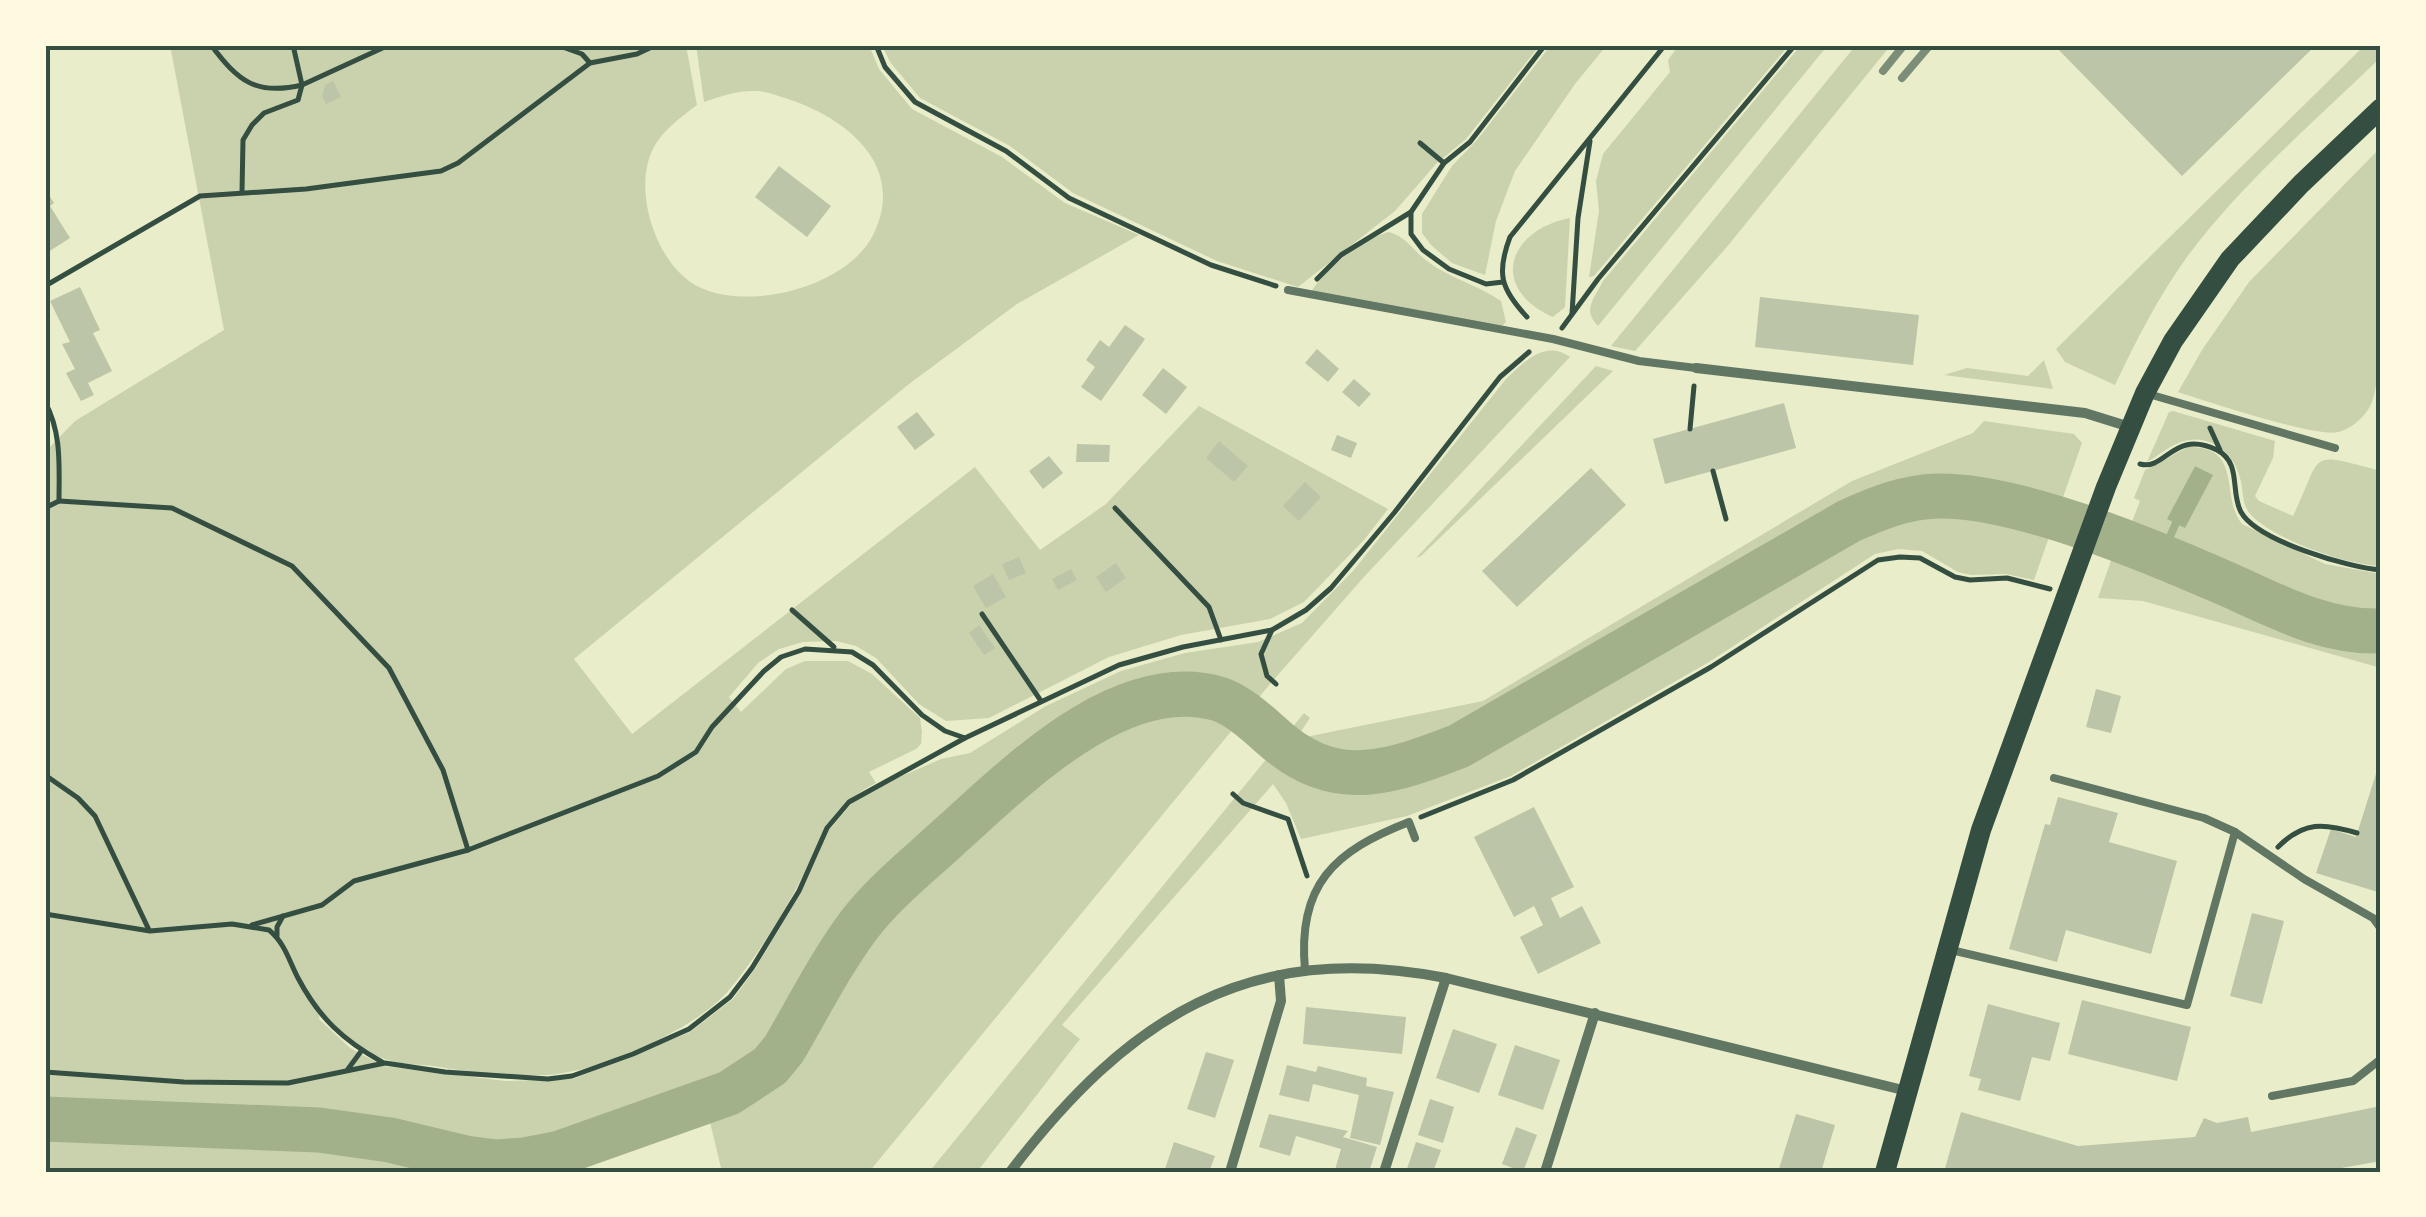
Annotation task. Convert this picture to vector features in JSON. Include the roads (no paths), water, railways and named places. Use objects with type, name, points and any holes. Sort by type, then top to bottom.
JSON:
[{"type":"main road","points":[[1885,1172],[1981,830],[2106,487],[2146,392],[2173,340],[2230,259],[2381,108]]},
{"type":"street","points":[[1696,368],[2073,412],[2130,427]]},
{"type":"street","points":[[1029,1172],[1013,1168],[1094,1075],[1142,1035],[1215,993],[1305,970],[1370,967],[1446,978],[1908,1091]]},
{"type":"street","points":[[1230,1172],[1282,1001],[1278,975]]},
{"type":"street","points":[[1384,1172],[1446,978]]},
{"type":"street","points":[[1545,1172],[1596,1013]]},
{"type":"lane","points":[[1288,290],[1553,338],[1639,362],[1696,368]]},
{"type":"lane","points":[[2146,392],[2335,448]]},
{"type":"lane","points":[[2054,778],[2204,818],[2236,832],[2373,918],[2381,929]]},
{"type":"lane","points":[[1305,970],[1303,926],[1312,898],[1332,866],[1371,836],[1409,822],[1416,838]]},
{"type":"lane","points":[[1946,948],[2186,1005],[2236,832]]},
{"type":"lane","points":[[2272,1096],[2352,1080],[2381,1059]]},
{"type":"waterway","points":[[45,1119],[319,1130],[496,1162],[560,1153],[729,1093],[770,1066],[848,940],[880,901],[1039,758],[1109,714],[1145,700],[1182,694],[1219,699],[1244,712],[1302,758],[1324,768],[1367,772],[1412,763],[1459,746],[1849,521],[1914,498],[1969,498],[2045,515],[2163,557],[2303,617],[2341,628],[2381,631]]},
{"type":"waterway","points":[[2162,555],[2176,523]]},
{"type":"railway","points":[[1883,71],[1904,45]]},
{"type":"railway","points":[[1902,78],[1930,45]]}]
